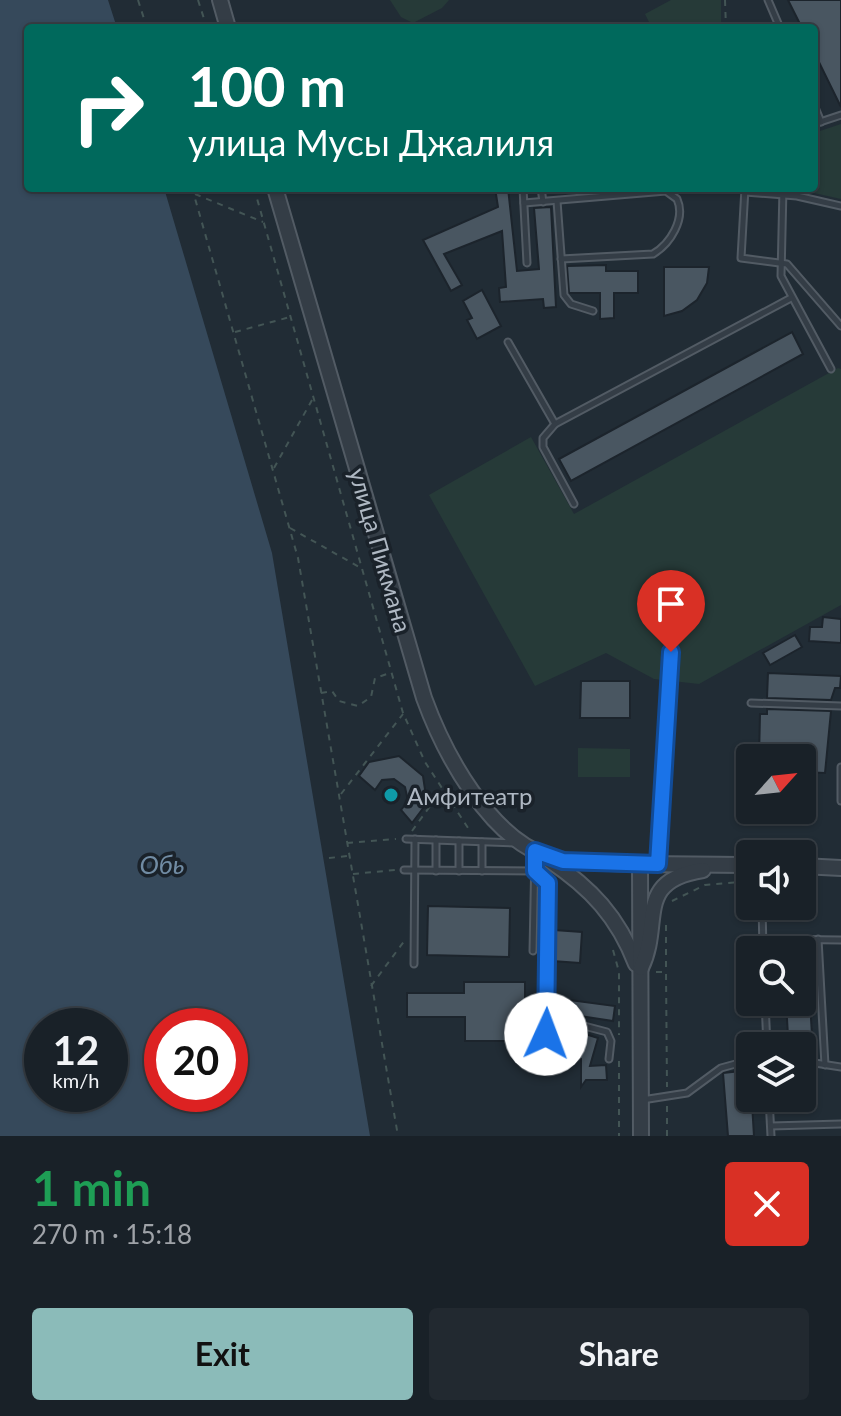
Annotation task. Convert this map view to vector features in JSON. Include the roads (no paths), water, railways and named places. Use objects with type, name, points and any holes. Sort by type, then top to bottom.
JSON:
[{"type":"street","points":[[220,0],[227,24]]},
{"type":"street","name":"улица Пикмана","points":[[276,192],[432,720],[468,785],[505,828],[530,847],[563,861],[733,865]]},
{"type":"street","points":[[530,847],[578,880],[603,903],[623,934],[640,972]]},
{"type":"street","points":[[640,864],[641,1136]]},
{"type":"street","points":[[640,972],[650,951],[651,906],[659,890],[689,873],[733,865]]},
{"type":"street","points":[[816,867],[841,868]]},
{"type":"lane","points":[[768,0],[778,24]]},
{"type":"lane","points":[[818,115],[821,122]]},
{"type":"lane","points":[[818,123],[841,115]]},
{"type":"lane","points":[[523,192],[527,263]]},
{"type":"lane","points":[[542,192],[543,202]]},
{"type":"lane","points":[[524,203],[647,192]]},
{"type":"lane","points":[[561,259],[646,257],[658,251],[676,227],[681,212],[677,199],[669,192]]},
{"type":"lane","points":[[745,192],[741,258],[779,261],[796,272],[841,326]]},
{"type":"lane","points":[[783,192],[779,261],[782,280],[831,369]]},
{"type":"lane","points":[[787,192],[841,206]]},
{"type":"lane","points":[[557,201],[567,300],[593,311]]},
{"type":"lane","points":[[574,504],[543,447],[543,438],[555,424],[791,298]]},
{"type":"lane","points":[[508,342],[555,424]]},
{"type":"lane","points":[[658,864],[671,652]]},
{"type":"lane","points":[[751,703],[841,706]]},
{"type":"lane","points":[[841,767],[841,801]]},
{"type":"lane","points":[[414,964],[415,871],[410,839],[530,847],[535,871],[533,951]]},
{"type":"lane","points":[[436,840],[436,871]]},
{"type":"lane","points":[[459,841],[459,871]]},
{"type":"lane","points":[[480,842],[482,871]]},
{"type":"lane","points":[[404,870],[535,871],[548,883],[545,1053]]},
{"type":"lane","points":[[825,1065],[818,939],[841,940]]},
{"type":"lane","points":[[546,1016],[607,1032],[611,1041],[609,1059]]},
{"type":"lane","points":[[816,1063],[841,1067]]},
{"type":"lane","points":[[641,1101],[667,1099],[687,1093],[721,1068],[736,1064]]},
{"type":"lane","points":[[770,1112],[771,1136]]},
{"type":"lane","points":[[771,1126],[841,1124]]},
{"type":"water","name":"Обь","points":[[0,0],[108,0],[116,24],[24,24],[24,192],[165,192],[272,553],[370,1136],[0,1136]]},
{"type":"place","name":"Амфитеатр","points":[[391,795]]}]
